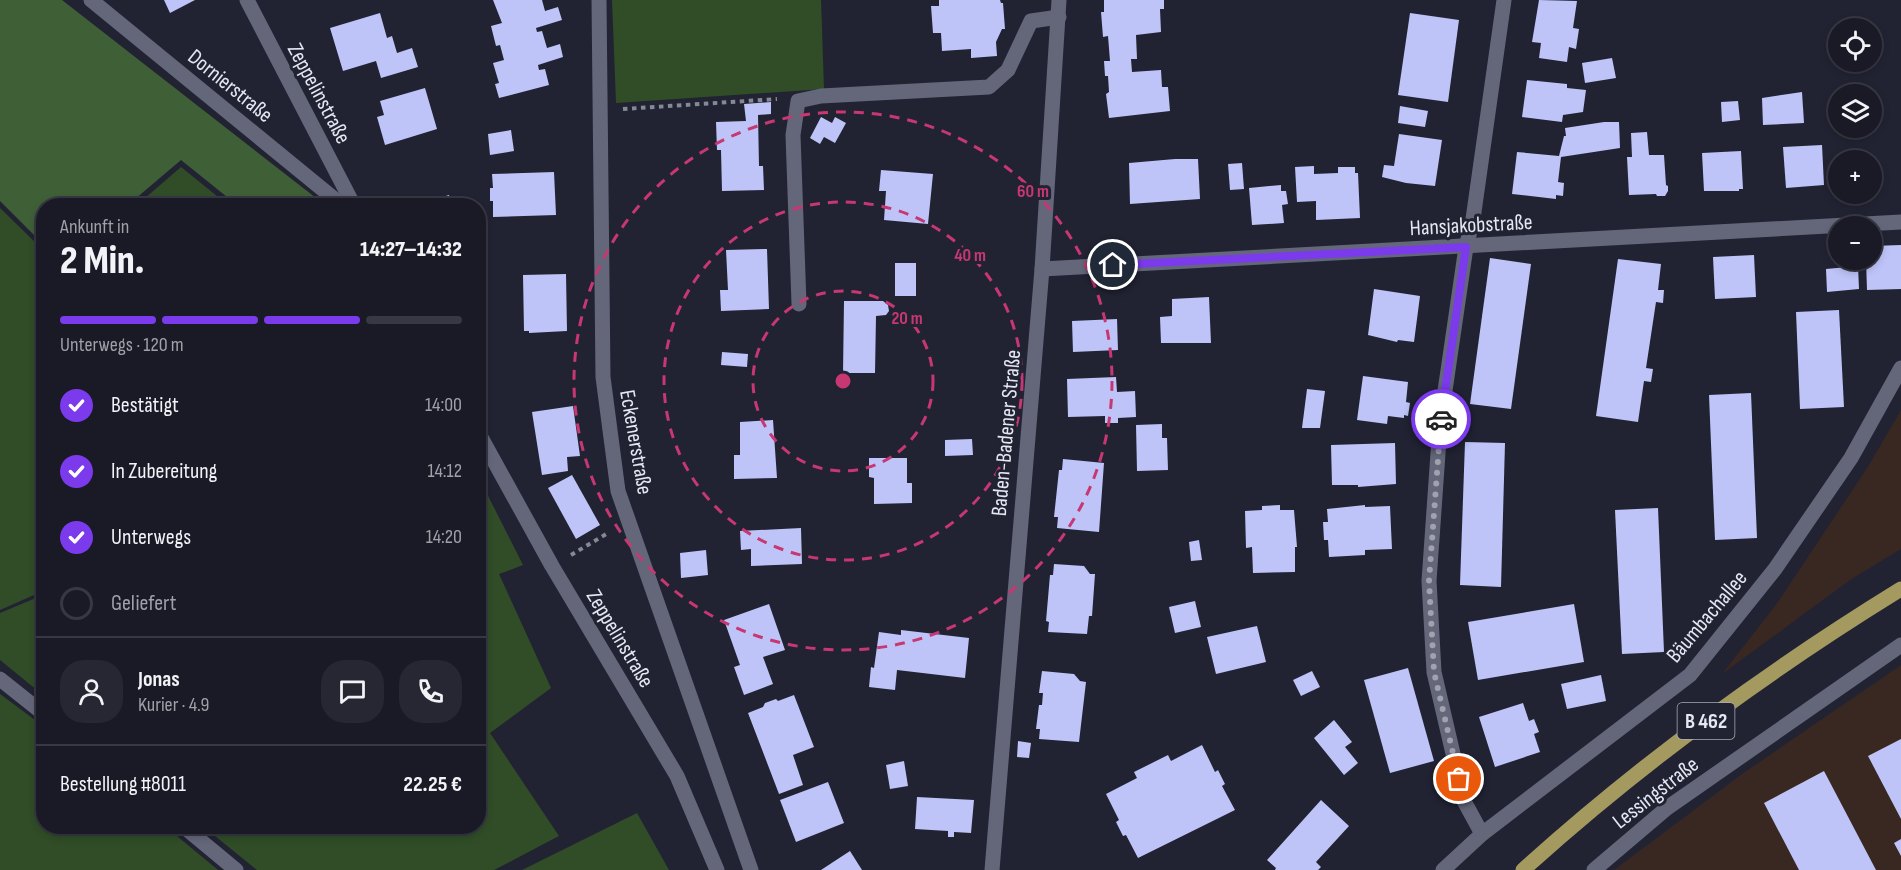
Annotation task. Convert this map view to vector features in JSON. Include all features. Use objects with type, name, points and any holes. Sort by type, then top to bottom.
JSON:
[{"type":"main road","name":"B 462","points":[[1523,870],[1581,818],[1713,716],[1850,620],[1901,589]]},
{"type":"street","name":"Dornierstraße","points":[[91,0],[332,198]]},
{"type":"street","name":"Zeppelinstraße","points":[[247,0],[350,198]]},
{"type":"street","name":"Eckenerstraße","points":[[599,0],[603,377],[618,491],[751,870]]},
{"type":"street","name":"Baden-Badener Straße","points":[[992,870],[1042,269],[1059,0]]},
{"type":"street","points":[[1443,870],[1482,834],[1464,801],[1434,672],[1429,581],[1440,425],[1466,247],[1473,219],[1504,0]]},
{"type":"street","points":[[799,304],[792,135],[798,101],[821,96],[989,87],[1008,70],[1031,21],[1059,17]]},
{"type":"street","name":"Hansjakobstraße","points":[[1042,269],[1901,222]]},
{"type":"street","name":"Bäumbachallee","points":[[1482,834],[1690,675],[1775,569],[1851,458],[1901,368]]},
{"type":"street","name":"Zeppelinstraße","points":[[486,446],[552,566],[678,776],[717,870]]},
{"type":"street","name":"Lessingstraße","points":[[1594,870],[1667,808],[1901,645]]},
{"type":"street","points":[[0,679],[36,708]]},
{"type":"street","points":[[193,834],[236,870]]},
{"type":"path","points":[[615,110],[771,99]]},
{"type":"path","points":[[552,566],[629,521]]},
{"type":"shaded area","points":[[1901,410],[1901,549],[1850,580],[1722,674],[1778,602],[1869,465]]},
{"type":"shaded area","points":[[1901,665],[1901,870],[1614,870],[1742,774]]},
{"type":"green space","points":[[0,0],[62,0],[316,198],[228,198],[181,160],[136,198],[36,198],[36,237],[0,201]]},
{"type":"green space","points":[[612,0],[821,0],[824,89],[616,103]]},
{"type":"green space","points":[[181,167],[219,198],[145,198]]},
{"type":"green space","points":[[0,208],[36,243],[36,594],[0,610]]},
{"type":"green space","points":[[486,492],[523,565],[499,574],[551,688],[490,733],[559,836],[494,870],[257,870],[213,834],[486,834]]},
{"type":"green space","points":[[36,598],[36,689],[0,660],[0,613]]},
{"type":"green space","points":[[0,694],[36,721],[36,834],[174,834],[218,870],[0,870]]},
{"type":"green space","points":[[637,813],[669,870],[522,870]]},
{"type":"building","points":[[164,0],[195,0],[170,13]]},
{"type":"building","points":[[493,0],[542,0],[545,11],[558,7],[562,20],[536,28],[537,32],[542,31],[547,48],[560,44],[563,57],[538,65],[539,70],[545,69],[549,85],[499,98],[495,84],[499,83],[493,63],[504,60],[500,45],[496,46],[491,26],[502,23]]},
{"type":"building","points":[[939,0],[1000,0],[1003,3],[1005,29],[1002,29],[996,42],[997,56],[971,58],[971,49],[942,51],[941,33],[933,33],[931,6],[939,6]]},
{"type":"building","points":[[1104,0],[1164,0],[1164,9],[1160,9],[1161,32],[1136,35],[1137,59],[1131,59],[1132,72],[1161,70],[1162,87],[1168,87],[1170,111],[1109,118],[1106,94],[1109,92],[1108,76],[1105,76],[1104,61],[1110,61],[1108,36],[1103,37],[1101,12],[1104,12]]},
{"type":"building","points":[[1539,0],[1577,1],[1573,28],[1579,29],[1576,49],[1569,47],[1567,62],[1539,58],[1541,43],[1532,42]]},
{"type":"building","points":[[380,13],[387,38],[392,36],[397,53],[412,48],[418,67],[381,78],[376,61],[343,71],[330,28]]},
{"type":"building","points":[[1410,13],[1459,20],[1448,102],[1398,95]]},
{"type":"building","points":[[1612,58],[1616,78],[1585,83],[1582,63]]},
{"type":"building","points":[[1527,80],[1567,84],[1567,88],[1586,90],[1583,112],[1563,115],[1562,122],[1522,117]]},
{"type":"building","points":[[425,88],[437,129],[385,145],[377,117],[384,115],[380,101]]},
{"type":"building","points":[[1802,92],[1804,123],[1763,125],[1762,98]]},
{"type":"building","points":[[1738,101],[1740,120],[1722,122],[1721,102]]},
{"type":"building","points":[[771,102],[771,114],[758,115],[759,166],[763,166],[764,190],[722,191],[721,150],[717,150],[716,122],[746,121],[744,104]]},
{"type":"building","points":[[1400,106],[1428,111],[1425,127],[1398,123]]},
{"type":"building","points":[[821,117],[832,123],[835,117],[846,123],[835,143],[824,137],[820,144],[810,138]]},
{"type":"building","points":[[1619,122],[1620,148],[1561,157],[1558,182],[1564,183],[1563,196],[1556,195],[1556,199],[1512,194],[1517,152],[1559,156],[1564,136],[1566,136],[1565,128]]},
{"type":"building","points":[[511,130],[514,151],[490,155],[488,134]]},
{"type":"building","points":[[1647,132],[1649,155],[1664,155],[1666,185],[1668,186],[1665,196],[1629,195],[1627,157],[1632,157],[1631,133]]},
{"type":"building","points":[[1399,134],[1442,140],[1435,186],[1406,183],[1382,177],[1384,165],[1394,166]]},
{"type":"building","points":[[1822,145],[1824,185],[1786,188],[1783,147]]},
{"type":"building","points":[[1741,151],[1743,189],[1704,191],[1702,153]]},
{"type":"building","points":[[1198,159],[1200,199],[1130,204],[1129,163]]},
{"type":"building","points":[[1242,163],[1244,189],[1230,190],[1228,164]]},
{"type":"building","points":[[1314,166],[1314,174],[1338,173],[1338,167],[1355,167],[1355,173],[1358,173],[1360,218],[1316,220],[1316,201],[1297,202],[1295,167]]},
{"type":"building","points":[[881,170],[933,174],[928,224],[884,220],[886,191],[879,191]]},
{"type":"building","points":[[554,172],[556,215],[493,217],[493,201],[490,201],[490,188],[493,188],[492,174]]},
{"type":"building","points":[[1281,185],[1281,191],[1286,191],[1288,204],[1282,205],[1284,223],[1252,225],[1249,188]]},
{"type":"building","points":[[1901,245],[1901,289],[1867,290],[1866,270],[1882,270],[1882,246]]},
{"type":"building","points":[[767,249],[769,309],[721,311],[720,290],[728,290],[726,250]]},
{"type":"building","points":[[1754,255],[1756,297],[1715,299],[1713,257]]},
{"type":"building","points":[[1490,258],[1531,264],[1511,409],[1470,404]]},
{"type":"building","points":[[1618,259],[1661,264],[1658,290],[1664,290],[1663,303],[1656,302],[1646,368],[1653,369],[1651,382],[1644,381],[1638,422],[1596,416]]},
{"type":"building","points":[[895,263],[916,263],[916,296],[895,296]]},
{"type":"building","points":[[1826,269],[1858,270],[1859,289],[1827,292]]},
{"type":"building","points":[[566,274],[567,331],[529,333],[529,331],[524,331],[523,275]]},
{"type":"building","points":[[1374,289],[1420,296],[1414,342],[1398,340],[1397,342],[1368,335]]},
{"type":"building","points":[[1209,297],[1211,343],[1161,343],[1160,317],[1172,316],[1172,299]]},
{"type":"building","points":[[844,301],[883,301],[888,305],[889,311],[886,315],[876,316],[875,373],[843,373]]},
{"type":"building","points":[[1839,310],[1844,407],[1800,409],[1796,312]]},
{"type":"building","points":[[1117,319],[1118,350],[1073,352],[1072,321]]},
{"type":"building","points":[[722,352],[748,354],[747,367],[721,365]]},
{"type":"building","points":[[1363,376],[1408,382],[1406,402],[1410,403],[1408,416],[1404,415],[1404,418],[1388,416],[1387,424],[1357,420]]},
{"type":"building","points":[[1116,377],[1117,392],[1135,391],[1136,417],[1118,418],[1118,423],[1105,423],[1105,416],[1068,417],[1067,379]]},
{"type":"building","points":[[1307,389],[1325,391],[1320,428],[1302,428]]},
{"type":"building","points":[[1751,393],[1757,538],[1715,540],[1709,395]]},
{"type":"building","points":[[573,406],[580,456],[567,457],[568,471],[542,475],[532,412]]},
{"type":"building","points":[[773,420],[777,478],[734,479],[734,455],[740,455],[740,422]]},
{"type":"building","points":[[1162,424],[1162,438],[1167,438],[1168,470],[1137,471],[1136,425]]},
{"type":"building","points":[[972,439],[973,455],[945,456],[945,440]]},
{"type":"building","points":[[1465,442],[1505,443],[1501,587],[1460,585]]},
{"type":"building","points":[[1395,443],[1396,484],[1358,487],[1358,485],[1332,485],[1331,445]]},
{"type":"building","points":[[869,458],[907,458],[907,483],[912,483],[912,503],[874,504],[874,478],[869,477]]},
{"type":"building","points":[[1063,459],[1104,463],[1099,532],[1057,528],[1058,517],[1054,517],[1059,470],[1062,470]]},
{"type":"building","points":[[572,475],[600,525],[576,539],[548,488]]},
{"type":"building","points":[[1280,505],[1280,510],[1294,510],[1297,547],[1295,547],[1295,572],[1253,573],[1252,547],[1246,548],[1245,511],[1262,510],[1262,506]]},
{"type":"building","points":[[1365,505],[1365,507],[1390,506],[1392,549],[1365,550],[1365,555],[1329,557],[1328,540],[1324,540],[1323,522],[1328,522],[1327,509]]},
{"type":"building","points":[[1658,508],[1664,652],[1622,654],[1615,510]]},
{"type":"building","points":[[801,528],[802,564],[751,566],[751,549],[741,550],[740,531]]},
{"type":"building","points":[[1199,540],[1202,560],[1191,561],[1189,542]]},
{"type":"building","points":[[706,550],[708,575],[681,578],[680,553]]},
{"type":"building","points":[[1054,564],[1084,566],[1090,574],[1095,574],[1092,616],[1089,616],[1087,634],[1048,632],[1049,622],[1046,621],[1050,575],[1053,575]]},
{"type":"building","points":[[1195,601],[1201,627],[1175,633],[1169,607]]},
{"type":"building","points":[[769,604],[785,650],[763,657],[773,684],[744,695],[734,667],[740,665],[724,620]]},
{"type":"building","points":[[1574,604],[1584,662],[1478,680],[1468,622]]},
{"type":"building","points":[[1257,626],[1266,662],[1216,674],[1207,637]]},
{"type":"building","points":[[901,630],[969,638],[965,678],[897,670],[895,690],[869,687],[879,632],[901,635]]},
{"type":"building","points":[[1408,668],[1434,761],[1390,773],[1364,680]]},
{"type":"building","points":[[1042,671],[1074,674],[1080,681],[1086,682],[1079,742],[1039,739],[1040,729],[1036,729],[1039,705],[1042,705],[1043,693],[1039,693]]},
{"type":"building","points":[[1312,671],[1320,687],[1301,696],[1293,680]]},
{"type":"building","points":[[1601,675],[1606,701],[1567,709],[1561,684]]},
{"type":"building","points":[[794,695],[814,747],[793,755],[803,785],[779,794],[748,713],[763,707],[765,703]]},
{"type":"building","points":[[1523,703],[1529,721],[1534,719],[1539,732],[1534,734],[1540,752],[1495,767],[1479,717]]},
{"type":"building","points":[[1334,720],[1352,742],[1345,747],[1358,763],[1344,775],[1314,738]]},
{"type":"building","points":[[1901,739],[1901,819],[1868,756]]},
{"type":"building","points":[[1018,741],[1031,743],[1029,758],[1017,757]]},
{"type":"building","points":[[1202,745],[1215,772],[1218,770],[1225,784],[1222,786],[1235,810],[1138,858],[1116,822],[1119,820],[1106,794],[1137,778],[1134,772],[1168,755],[1171,761]]},
{"type":"building","points":[[904,761],[908,786],[890,789],[886,765]]},
{"type":"building","points":[[1824,771],[1876,870],[1799,870],[1764,803]]},
{"type":"building","points":[[828,782],[844,823],[796,842],[780,800]]},
{"type":"building","points":[[917,797],[974,800],[971,833],[954,832],[954,837],[948,837],[948,831],[915,829]]},
{"type":"building","points":[[1321,800],[1349,826],[1316,862],[1321,867],[1318,870],[1275,870],[1276,868],[1267,860]]},
{"type":"building","points":[[1901,839],[1901,856],[1894,843]]},
{"type":"building","points":[[850,851],[862,870],[821,870]]},
{"type":"way so far","points":[[1441,419],[1429,581],[1434,672],[1459,779]]},
{"type":"route","points":[[1113,265],[1466,247],[1441,419]]}]
